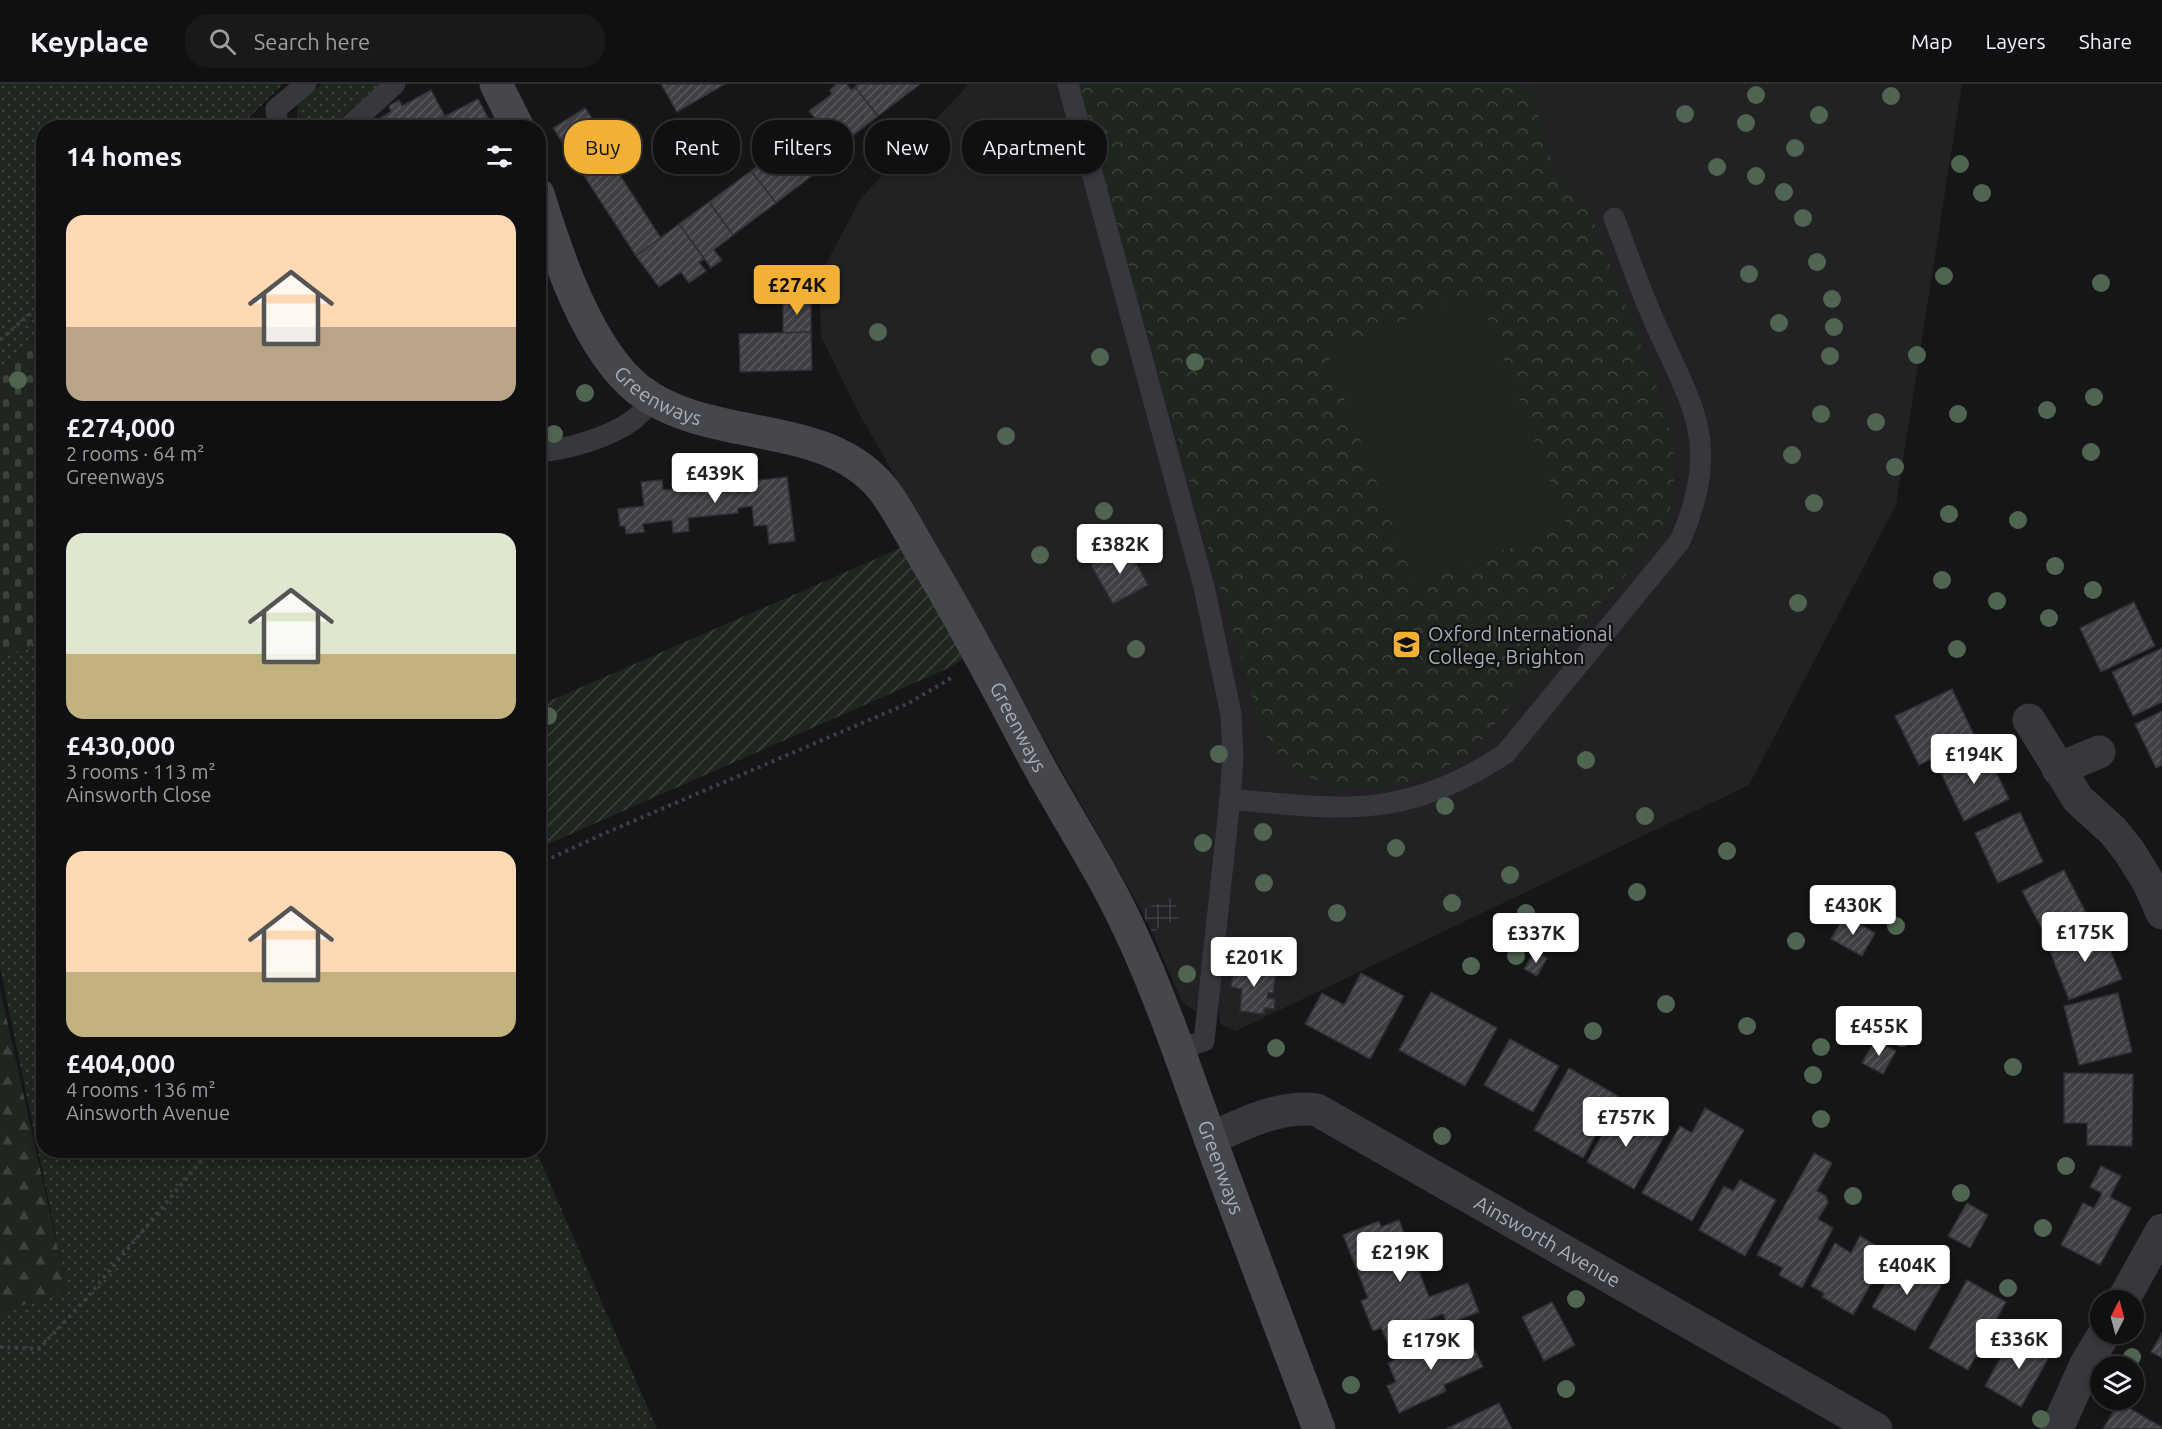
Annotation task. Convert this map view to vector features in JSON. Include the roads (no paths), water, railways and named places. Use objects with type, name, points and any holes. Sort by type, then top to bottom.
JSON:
[{"type":"street","points":[[496,84],[514,120]]},
{"type":"street","name":"Greenways","points":[[546,215],[590,328],[612,363],[627,380],[654,400],[714,425],[816,445],[853,462],[887,495],[983,659],[1039,767],[1103,876],[1132,933],[1179,1050],[1318,1429]]},
{"type":"street","points":[[2029,720],[2078,799],[2113,831],[2129,851],[2149,884],[2162,913]]},
{"type":"street","points":[[2058,769],[2099,752]]},
{"type":"street","name":"Ainsworth Avenue","points":[[1210,1139],[1235,1127],[1290,1109],[1317,1110],[1876,1429]]},
{"type":"street","points":[[2129,1290],[2162,1230]]},
{"type":"street","points":[[2056,1429],[2086,1364],[2098,1344]]},
{"type":"lane","points":[[277,120],[276,110],[306,84]]},
{"type":"lane","points":[[356,120],[395,84]]},
{"type":"lane","points":[[1068,84],[1204,587],[1231,714],[1233,757],[1230,798],[1204,1041],[1179,1050]]},
{"type":"lane","points":[[1230,798],[1330,808],[1356,808],[1422,796],[1477,771],[1505,754],[1680,541],[1693,510],[1700,477],[1701,441],[1698,422],[1652,316],[1614,218]]},
{"type":"lane","points":[[546,451],[566,447],[607,433],[632,421],[654,400]]},
{"type":"place","name":"Oxford International College, Brighton","points":[[1407,645]]}]
